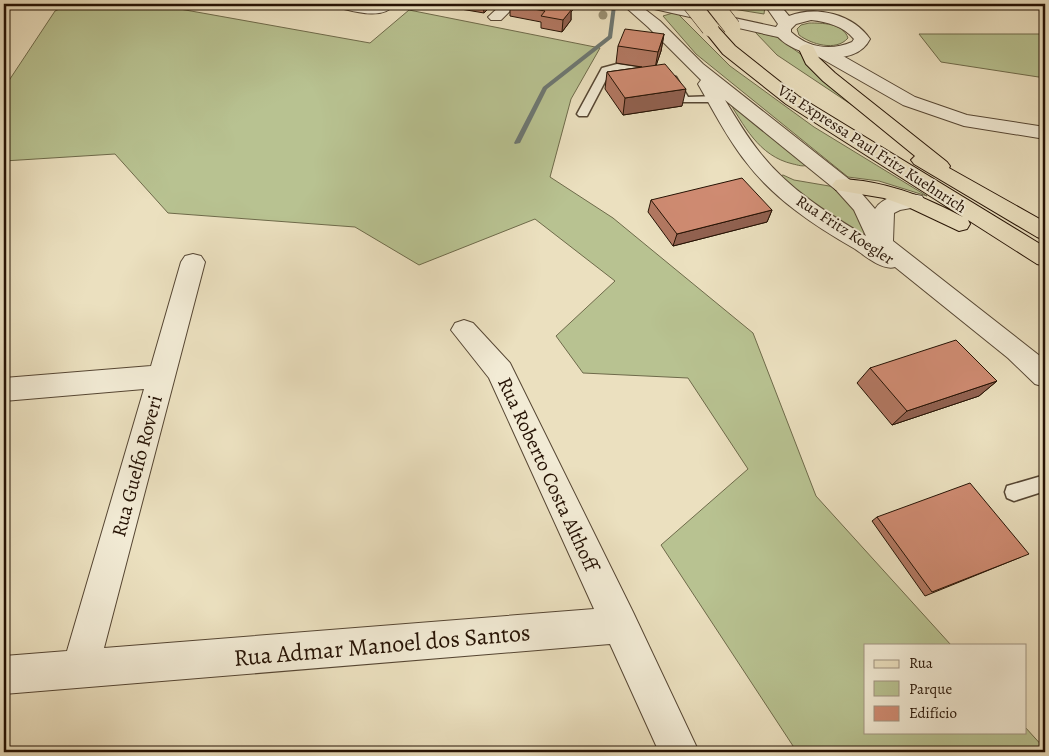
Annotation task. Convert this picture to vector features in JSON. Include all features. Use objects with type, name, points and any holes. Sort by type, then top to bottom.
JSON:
[{"type":"main road","name":"Via Expressa Paul Fritz Kuehnrich","points":[[714,4],[732,27],[782,71],[814,95],[890,143],[1045,232]]},
{"type":"main road","name":"Via Expressa Paul Fritz Kuehnrich","points":[[675,6],[710,28],[729,50],[792,100],[1045,258]]},
{"type":"main road","points":[[815,50],[812,60],[828,77],[961,183]]},
{"type":"main road","points":[[844,185],[887,192],[914,201],[941,214],[1045,273]]},
{"type":"street","points":[[341,4],[375,9],[388,4]]},
{"type":"street","points":[[496,17],[510,4]]},
{"type":"street","name":"Rua Fritz Koegler","points":[[629,4],[654,24],[697,68],[844,185],[863,207],[882,244],[934,284],[1045,376]]},
{"type":"street","points":[[650,4],[675,6],[784,28],[804,17],[827,18]]},
{"type":"street","points":[[771,4],[788,39],[815,50],[858,72],[909,101],[964,120],[1045,133]]},
{"type":"street","points":[[791,4],[843,23],[858,32],[862,39],[859,45],[851,50],[838,52],[815,50]]},
{"type":"street","points":[[654,24],[654,13],[675,6]]},
{"type":"street","points":[[851,50],[858,72]]},
{"type":"street","name":"Rua Fritz Koegler","points":[[697,68],[742,142],[755,160],[778,185],[808,209],[855,240],[934,284]]},
{"type":"street","points":[[755,160],[777,168],[844,185]]},
{"type":"street","points":[[882,244],[884,209],[892,203],[914,201]]},
{"type":"street","name":"Rua Guelfo Roveri","points":[[80,669],[193,262]]},
{"type":"street","name":"Rua Roberto Costa Althoff","points":[[464,330],[500,371],[620,625]]},
{"type":"street","points":[[4,389],[161,376]]},
{"type":"street","points":[[620,625],[679,752]]},
{"type":"street","name":"Rua Admar Manoel dos Santos","points":[[4,675],[620,625]]},
{"type":"lane","points":[[583,114],[606,70],[611,68],[664,74],[670,76],[687,100],[716,99]]},
{"type":"lane","points":[[1014,492],[1045,483]]},
{"type":"green space","points":[[70,4],[165,4],[163,6],[370,43],[409,10],[600,48],[571,99],[550,177],[613,218],[753,333],[816,496],[950,644],[864,644],[864,734],[1026,734],[1026,728],[1045,749],[1045,752],[797,752],[661,545],[748,469],[688,378],[583,373],[556,336],[615,281],[535,219],[419,265],[355,227],[168,213],[115,154],[4,161],[4,88],[55,11]]},
{"type":"green space","points":[[730,4],[763,4],[765,6],[764,14],[733,9]]},
{"type":"green space","points":[[676,12],[730,66],[814,127],[927,196],[879,181],[848,177],[696,54],[663,16]]},
{"type":"green space","points":[[809,23],[837,27],[842,29],[848,38],[837,45],[817,44],[799,35],[797,29],[801,25]]},
{"type":"green space","points":[[755,32],[777,37],[806,58],[859,107],[855,107],[777,55]]},
{"type":"green space","points":[[919,34],[1045,34],[1045,78],[941,62]]},
{"type":"green space","points":[[726,97],[808,165],[800,166],[781,160],[761,147]]},
{"type":"green space","points":[[783,175],[794,180],[835,187],[862,218],[866,239],[802,197],[780,176]]},
{"type":"building","points":[[511,4],[555,4],[553,6],[572,9],[563,20],[541,16],[545,11]]},
{"type":"building","points":[[557,4],[574,4],[571,8],[557,6]]},
{"type":"building","points":[[625,29],[664,34],[658,52],[618,46]]},
{"type":"building","points":[[665,64],[686,89],[625,98],[607,72]]},
{"type":"building","points":[[742,178],[772,210],[677,234],[651,200]]},
{"type":"building","points":[[956,340],[997,381],[907,411],[870,368]]},
{"type":"building","points":[[970,483],[1029,554],[932,592],[877,517]]},
{"type":"waterway","points":[[517,143],[545,88],[610,37],[614,6]]}]
